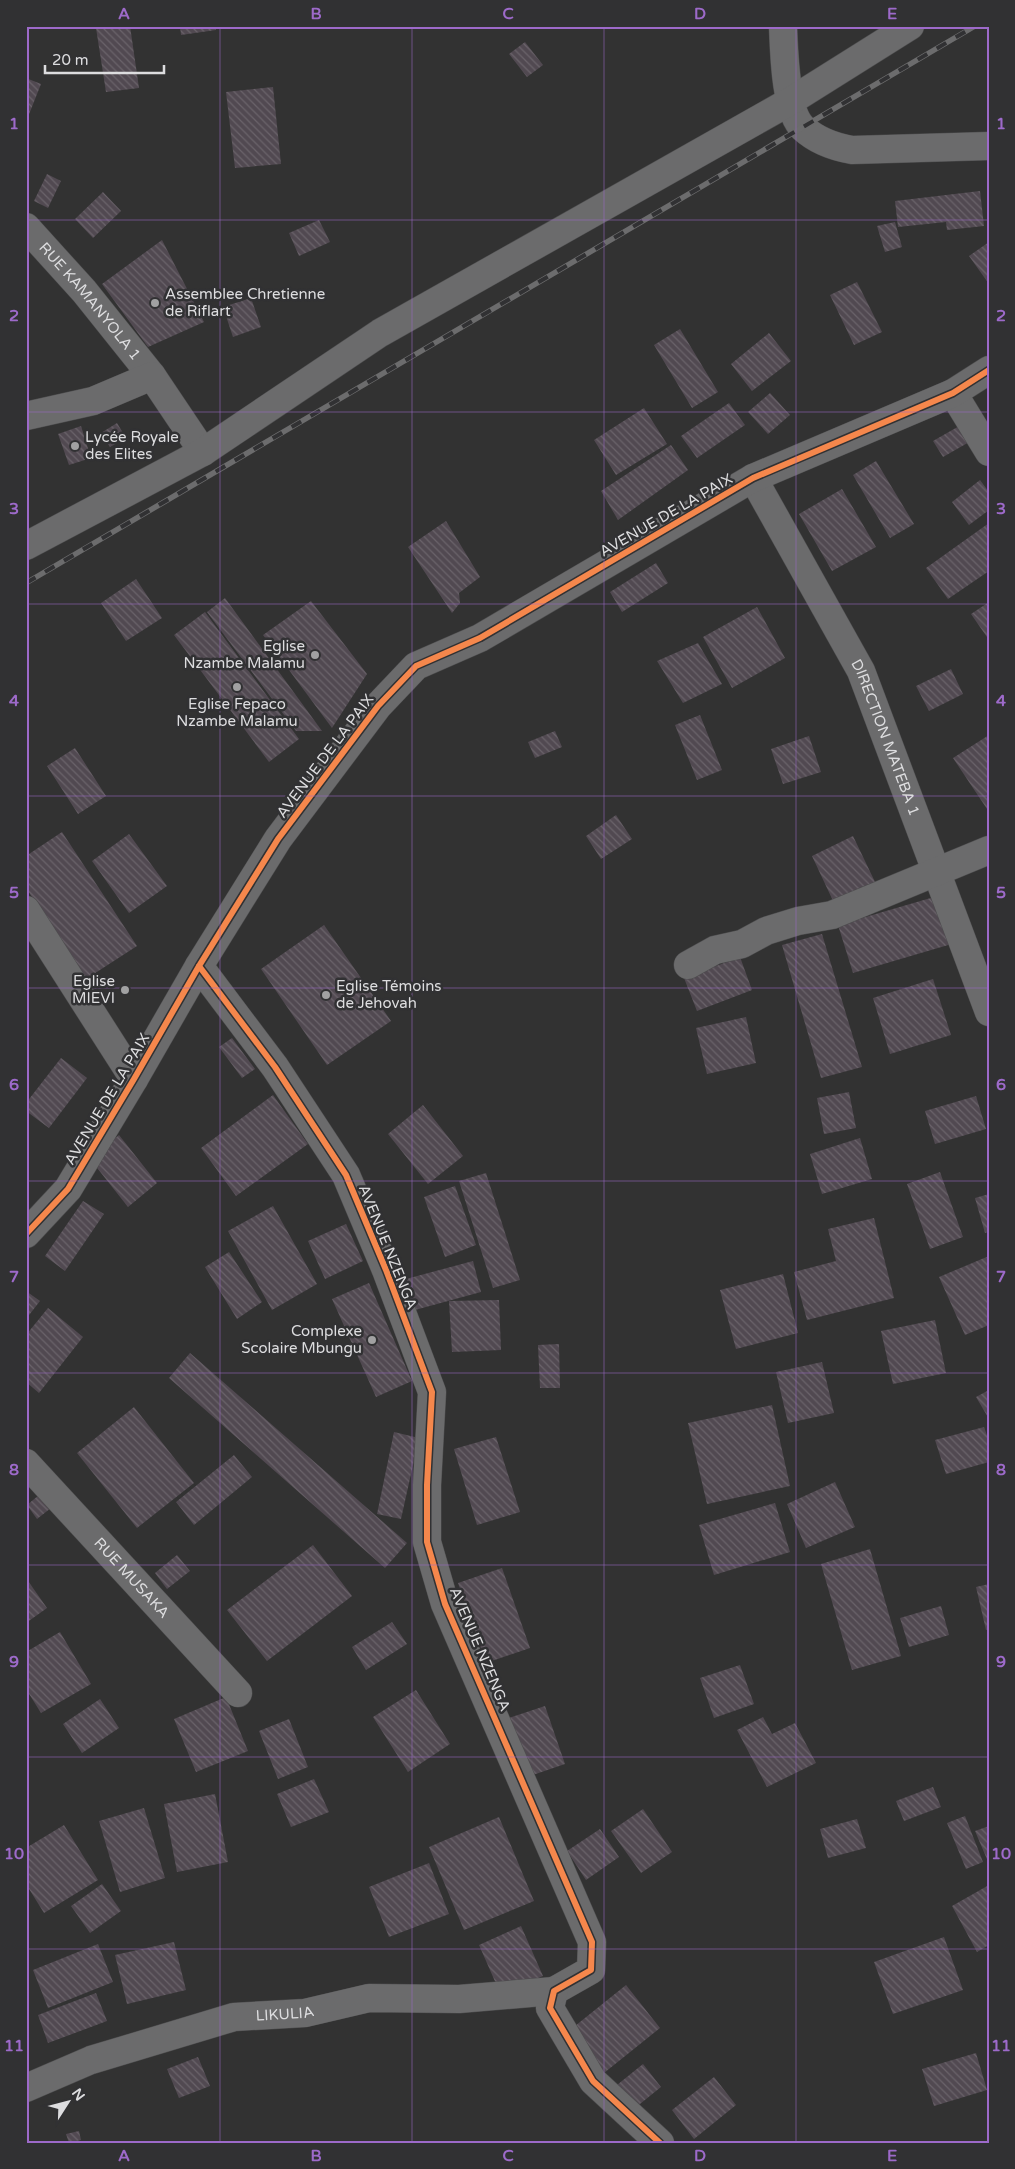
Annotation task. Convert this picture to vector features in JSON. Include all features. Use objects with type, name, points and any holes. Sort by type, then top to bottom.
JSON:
[{"type":"street","points":[[783,26],[789,102],[802,128],[836,148],[852,150],[989,146]]},
{"type":"street","points":[[26,546],[204,452],[380,333],[789,102],[910,26]]},
{"type":"street","name":"RUE KAMANYOLA 1","points":[[26,227],[84,291],[152,376],[204,452]]},
{"type":"street","name":"AVENUE DE LA PAIX","points":[[26,1234],[68,1189],[200,966],[278,839],[378,706],[416,666],[480,638],[753,478],[953,393],[989,370]]},
{"type":"street","points":[[26,416],[93,401],[152,376]]},
{"type":"street","points":[[953,393],[989,452]]},
{"type":"street","name":"DIRECTION MATEBA 1","points":[[753,478],[861,671],[989,1012]]},
{"type":"street","points":[[688,965],[715,950],[742,944],[766,931],[798,921],[832,916],[989,850]]},
{"type":"street","points":[[26,910],[134,1079]]},
{"type":"street","name":"AVENUE NZENGA","points":[[200,966],[274,1067],[346,1175],[386,1270],[432,1392],[427,1486],[428,1542],[436,1574],[445,1604],[592,1942],[591,1970],[554,1991]]},
{"type":"street","name":"RUE MUSAKA","points":[[26,1463],[238,1693]]},
{"type":"street","points":[[554,1991],[550,2008],[593,2081],[660,2143]]},
{"type":"street","name":"LIKULIA","points":[[26,2088],[91,2060],[234,2017],[304,2013],[369,1998],[458,1999],[554,1991]]},
{"type":"building","points":[[130,26],[139,88],[106,92],[96,28]]},
{"type":"building","points":[[180,26],[216,26],[216,30],[181,35]]},
{"type":"building","points":[[525,42],[543,65],[527,77],[509,54]]},
{"type":"building","points":[[26,78],[41,84],[26,122]]},
{"type":"building","points":[[273,87],[281,164],[235,168],[226,92]]},
{"type":"building","points":[[47,174],[61,181],[48,208],[34,201]]},
{"type":"building","points":[[980,191],[984,226],[947,230],[946,222],[898,227],[895,201]]},
{"type":"building","points":[[103,192],[121,211],[93,238],[75,219]]},
{"type":"building","points":[[319,220],[330,242],[299,256],[289,233]]},
{"type":"building","points":[[895,222],[902,247],[885,252],[877,226]]},
{"type":"building","name":"Assemblee Chretienne de Riflart","points":[[162,240],[204,322],[148,347],[102,284]]},
{"type":"building","points":[[989,242],[989,284],[969,256]]},
{"type":"building","points":[[857,282],[882,332],[854,345],[830,295]]},
{"type":"building","points":[[251,298],[261,327],[233,337],[223,307]]},
{"type":"building","points":[[680,329],[718,392],[692,408],[654,345]]},
{"type":"building","points":[[769,333],[791,361],[752,391],[731,364]]},
{"type":"building","points":[[770,393],[790,415],[768,434],[748,412]]},
{"type":"building","points":[[729,403],[745,425],[697,458],[681,436]]},
{"type":"building","points":[[644,408],[667,444],[616,475],[594,440]]},
{"type":"building","points":[[968,421],[978,437],[943,457],[933,441]]},
{"type":"building","points":[[117,423],[126,438],[110,447],[101,433]]},
{"type":"building","name":"Lycée Royale des Elites","points":[[81,426],[91,458],[69,465],[58,434]]},
{"type":"building","points":[[671,445],[688,470],[618,520],[601,491]]},
{"type":"building","points":[[876,461],[914,524],[890,538],[853,475]]},
{"type":"building","points":[[980,480],[989,492],[989,510],[969,525],[952,502]]},
{"type":"building","points":[[842,489],[876,547],[832,571],[799,514]]},
{"type":"building","points":[[446,521],[480,577],[459,593],[460,603],[452,613],[408,547]]},
{"type":"building","points":[[989,523],[989,571],[948,599],[926,568]]},
{"type":"building","points":[[656,563],[668,583],[622,612],[610,592]]},
{"type":"building","points":[[136,579],[162,618],[126,641],[101,603]]},
{"type":"building","points":[[225,598],[322,731],[296,731],[207,612]]},
{"type":"building","name":"Eglise Nzambe Malamu","points":[[311,601],[367,674],[332,728],[263,635]]},
{"type":"building","points":[[989,602],[989,640],[971,614]]},
{"type":"building","points":[[757,607],[785,658],[732,688],[703,637]]},
{"type":"building","name":"Eglise Fepaco Nzambe Malamu","points":[[205,612],[299,739],[269,762],[174,635]]},
{"type":"building","points":[[698,643],[722,684],[683,703],[657,661]]},
{"type":"building","points":[[951,669],[963,694],[929,711],[916,686]]},
{"type":"building","points":[[700,715],[722,770],[697,780],[675,725]]},
{"type":"building","points":[[555,731],[562,747],[535,758],[528,742]]},
{"type":"building","points":[[989,735],[989,808],[987,809],[953,758]]},
{"type":"building","points":[[809,736],[821,772],[783,784],[771,749]]},
{"type":"building","points":[[75,748],[106,796],[78,814],[47,766]]},
{"type":"building","points":[[616,815],[632,839],[601,859],[586,836]]},
{"type":"building","points":[[62,832],[137,946],[86,979],[26,888],[26,856]]},
{"type":"building","points":[[129,834],[167,886],[129,913],[92,861]]},
{"type":"building","points":[[853,836],[876,884],[834,903],[812,856]]},
{"type":"building","points":[[941,895],[955,943],[853,973],[838,925]]},
{"type":"building","name":"Eglise Témoins de Jehovah","points":[[324,925],[391,1021],[327,1065],[261,969]]},
{"type":"building","points":[[822,934],[862,1067],[821,1078],[782,945]]},
{"type":"building","points":[[740,957],[752,990],[697,1011],[684,978]]},
{"type":"building","points":[[933,979],[951,1035],[890,1054],[873,998]]},
{"type":"building","points":[[746,1017],[756,1063],[707,1074],[696,1028]]},
{"type":"building","points":[[232,1038],[255,1069],[242,1078],[219,1047]]},
{"type":"building","points":[[61,1058],[87,1078],[49,1128],[26,1111],[26,1103]]},
{"type":"building","points":[[849,1092],[856,1128],[824,1134],[817,1098]]},
{"type":"building","points":[[273,1095],[308,1144],[236,1196],[201,1148]]},
{"type":"building","points":[[976,1096],[986,1129],[935,1144],[925,1111]]},
{"type":"building","points":[[423,1105],[463,1156],[428,1184],[388,1134]]},
{"type":"building","points":[[119,1135],[157,1183],[128,1207],[90,1159]]},
{"type":"building","points":[[860,1138],[872,1179],[822,1194],[810,1154]]},
{"type":"building","points":[[940,1172],[963,1237],[930,1249],[907,1184]]},
{"type":"building","points":[[486,1173],[520,1280],[493,1288],[459,1181]]},
{"type":"building","points":[[455,1186],[476,1245],[445,1257],[424,1197]]},
{"type":"building","points":[[989,1194],[989,1232],[985,1233],[975,1198]]},
{"type":"building","points":[[83,1201],[104,1214],[65,1271],[45,1256]]},
{"type":"building","points":[[273,1206],[317,1284],[272,1310],[228,1231]]},
{"type":"building","points":[[874,1218],[894,1298],[807,1320],[794,1272],[836,1261],[828,1229]]},
{"type":"building","points":[[346,1224],[363,1261],[325,1279],[308,1241]]},
{"type":"building","points":[[229,1252],[262,1302],[237,1319],[205,1267]]},
{"type":"building","points":[[989,1256],[989,1325],[965,1335],[939,1277]]},
{"type":"building","points":[[473,1261],[481,1292],[415,1310],[406,1279]]},
{"type":"building","points":[[783,1274],[798,1333],[736,1349],[720,1290]]},
{"type":"building","name":"Complexe Scolaire Mbungu","points":[[369,1283],[412,1381],[376,1397],[332,1299]]},
{"type":"building","points":[[26,1291],[40,1301],[26,1319]]},
{"type":"building","points":[[499,1300],[501,1350],[452,1352],[449,1301]]},
{"type":"building","points":[[48,1308],[83,1337],[39,1393],[26,1382],[26,1335]]},
{"type":"building","points":[[935,1320],[946,1373],[893,1384],[881,1331]]},
{"type":"building","points":[[559,1344],[560,1388],[540,1388],[538,1345]]},
{"type":"building","points":[[190,1353],[407,1543],[385,1568],[169,1378]]},
{"type":"building","points":[[822,1362],[834,1413],[788,1423],[776,1372]]},
{"type":"building","points":[[989,1390],[989,1419],[976,1397]]},
{"type":"building","points":[[772,1405],[790,1486],[707,1504],[688,1423]]},
{"type":"building","points":[[134,1407],[194,1483],[137,1528],[77,1453]]},
{"type":"building","points":[[984,1427],[989,1441],[989,1462],[946,1474],[935,1440]]},
{"type":"building","points":[[394,1432],[419,1438],[401,1519],[377,1514]]},
{"type":"building","points":[[496,1437],[520,1512],[477,1525],[454,1449]]},
{"type":"building","points":[[234,1455],[252,1477],[194,1525],[176,1502]]},
{"type":"building","points":[[835,1482],[855,1527],[806,1548],[787,1504]]},
{"type":"building","points":[[45,1490],[56,1504],[37,1519],[27,1505]]},
{"type":"building","points":[[775,1503],[790,1552],[714,1575],[699,1525]]},
{"type":"building","points":[[313,1545],[352,1596],[267,1661],[227,1610]]},
{"type":"building","points":[[870,1549],[901,1656],[852,1670],[821,1564]]},
{"type":"building","points":[[177,1555],[190,1571],[167,1589],[155,1573]]},
{"type":"building","points":[[502,1568],[530,1648],[486,1663],[458,1583]]},
{"type":"building","points":[[26,1578],[47,1608],[26,1623]]},
{"type":"building","points":[[989,1584],[989,1629],[986,1630],[976,1587]]},
{"type":"building","points":[[941,1606],[949,1635],[909,1647],[900,1618]]},
{"type":"building","points":[[392,1622],[407,1644],[366,1670],[352,1647]]},
{"type":"building","points":[[60,1632],[91,1684],[41,1713],[26,1689],[26,1652]]},
{"type":"building","points":[[740,1665],[754,1704],[714,1718],[700,1678]]},
{"type":"building","points":[[416,1690],[450,1744],[408,1772],[373,1717]]},
{"type":"building","points":[[226,1697],[248,1751],[196,1772],[174,1719]]},
{"type":"building","points":[[100,1699],[119,1728],[82,1753],[63,1724]]},
{"type":"building","points":[[545,1706],[565,1764],[527,1777],[506,1719]]},
{"type":"building","points":[[763,1717],[772,1734],[795,1723],[816,1763],[767,1787],[737,1730]]},
{"type":"building","points":[[289,1719],[308,1767],[278,1779],[259,1731]]},
{"type":"building","points":[[314,1779],[329,1812],[291,1827],[277,1794]]},
{"type":"building","points":[[933,1787],[941,1807],[904,1821],[896,1801]]},
{"type":"building","points":[[215,1794],[228,1862],[177,1872],[164,1804]]},
{"type":"building","points":[[144,1808],[165,1878],[120,1892],[99,1821]]},
{"type":"building","points":[[643,1809],[672,1852],[641,1873],[611,1831]]},
{"type":"building","points":[[965,1816],[983,1862],[966,1869],[947,1823]]},
{"type":"building","points":[[499,1817],[534,1901],[464,1930],[429,1847]]},
{"type":"building","points":[[857,1819],[866,1848],[828,1858],[820,1829]]},
{"type":"building","points":[[64,1825],[98,1880],[44,1913],[26,1884],[26,1848]]},
{"type":"building","points":[[989,1826],[989,1864],[975,1831]]},
{"type":"building","points":[[600,1829],[619,1857],[586,1880],[567,1851]]},
{"type":"building","points":[[429,1863],[449,1914],[389,1937],[369,1887]]},
{"type":"building","points":[[102,1884],[121,1911],[90,1933],[71,1906]]},
{"type":"building","points":[[989,1885],[989,1945],[977,1952],[952,1906]]},
{"type":"building","points":[[521,1926],[543,1976],[501,1995],[479,1945]]},
{"type":"building","points":[[944,1937],[963,1990],[893,2014],[874,1962]]},
{"type":"building","points":[[174,1942],[186,1990],[127,2004],[115,1955]]},
{"type":"building","points":[[98,1944],[113,1982],[48,2008],[33,1970]]},
{"type":"building","points":[[626,1985],[660,2028],[604,2073],[570,2030]]},
{"type":"building","points":[[96,1993],[107,2021],[48,2043],[38,2015]]},
{"type":"building","points":[[976,2053],[987,2090],[934,2106],[922,2069]]},
{"type":"building","points":[[198,2057],[210,2086],[179,2098],[167,2069]]},
{"type":"building","points":[[643,2064],[661,2087],[630,2112],[612,2089]]},
{"type":"building","points":[[714,2077],[736,2105],[694,2139],[672,2110]]},
{"type":"building","points":[[79,2131],[81,2140],[69,2143],[66,2134]]},
{"type":"railway","points":[[26,583],[975,26]]},
{"type":"cycle path","points":[[26,1234],[68,1189],[199,966],[278,839],[378,706],[416,666],[480,638],[753,478],[953,393],[989,370]]},
{"type":"cycle path","points":[[199,966],[275,1067],[346,1175],[386,1270],[432,1392],[427,1485],[427,1542],[445,1604],[592,1942],[591,1970],[554,1991],[550,2008],[593,2081],[660,2143]]},
{"type":"place","name":"Assemblee Chretienne de Riflart","points":[[155,303]]},
{"type":"place","name":"Lycée Royale des Elites","points":[[75,446]]},
{"type":"place","name":"Eglise Nzambe Malamu","points":[[315,655]]},
{"type":"place","name":"Eglise Fepaco Nzambe Malamu","points":[[237,687]]},
{"type":"place","name":"Eglise MIEVI","points":[[125,990]]},
{"type":"place","name":"Eglise Témoins de Jehovah","points":[[326,995]]},
{"type":"place","name":"Complexe Scolaire Mbungu","points":[[372,1340]]}]
